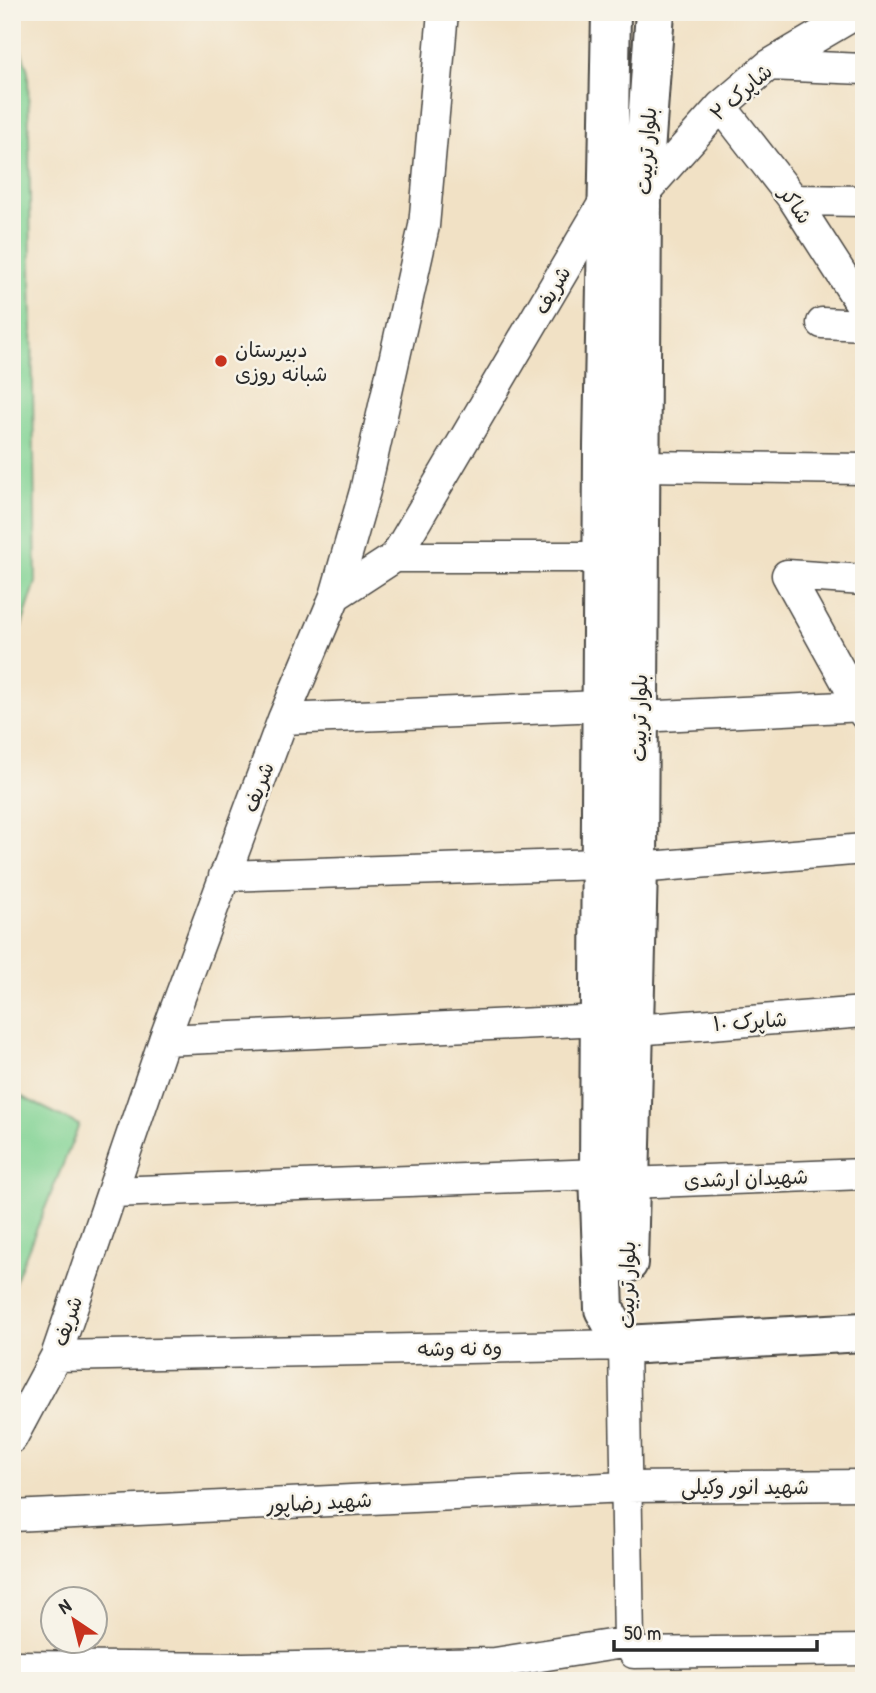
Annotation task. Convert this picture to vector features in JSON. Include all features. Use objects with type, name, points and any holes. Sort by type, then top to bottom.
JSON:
[{"type":"street","points":[[335,596],[365,491],[424,226],[443,12]]},
{"type":"street","name":"بلوار تربیت","points":[[611,12],[642,466],[638,868],[619,1025],[614,1178],[628,1333],[624,1345]]},
{"type":"street","name":"بلوار تربیت","points":[[619,1025],[599,864],[602,557],[625,196],[655,12]]},
{"type":"street","name":"شاپرک ۲","points":[[625,196],[769,65],[859,12]]},
{"type":"street","points":[[769,65],[864,69]]},
{"type":"street","name":"شاکر","points":[[721,106],[794,200],[864,309]]},
{"type":"street","name":"شریف","points":[[12,1438],[55,1356],[164,1040],[283,719],[335,596],[395,557],[625,196]]},
{"type":"street","points":[[794,200],[864,201]]},
{"type":"street","points":[[822,323],[864,325]]},
{"type":"street","points":[[642,466],[864,469]]},
{"type":"street","points":[[395,557],[602,557]]},
{"type":"street","points":[[639,717],[862,708],[788,575],[864,580]]},
{"type":"street","points":[[283,719],[601,706]]},
{"type":"street","points":[[638,868],[864,849]]},
{"type":"street","points":[[225,876],[599,864]]},
{"type":"street","name":"شاپرک ۱۰","points":[[164,1040],[619,1025],[864,1012]]},
{"type":"street","name":"شهیدان ارشدی","points":[[112,1192],[864,1174]]},
{"type":"street","name":"وه نه وشه","points":[[55,1356],[624,1345],[864,1332]]},
{"type":"street","points":[[624,1345],[632,1658]]},
{"type":"street","name":"شهید انور وکیلی","points":[[626,1487],[864,1486]]},
{"type":"street","name":"شهید رضاپور","points":[[12,1516],[626,1487]]},
{"type":"street","points":[[12,1665],[125,1674],[363,1673],[495,1663],[864,1650]]},
{"type":"green space","points":[[12,23],[28,71],[36,582],[12,656]]},
{"type":"green space","points":[[12,1092],[79,1125],[12,1289]]},
{"type":"place","name":"دبیرستان شبانه روزی","points":[[221,361]]}]
